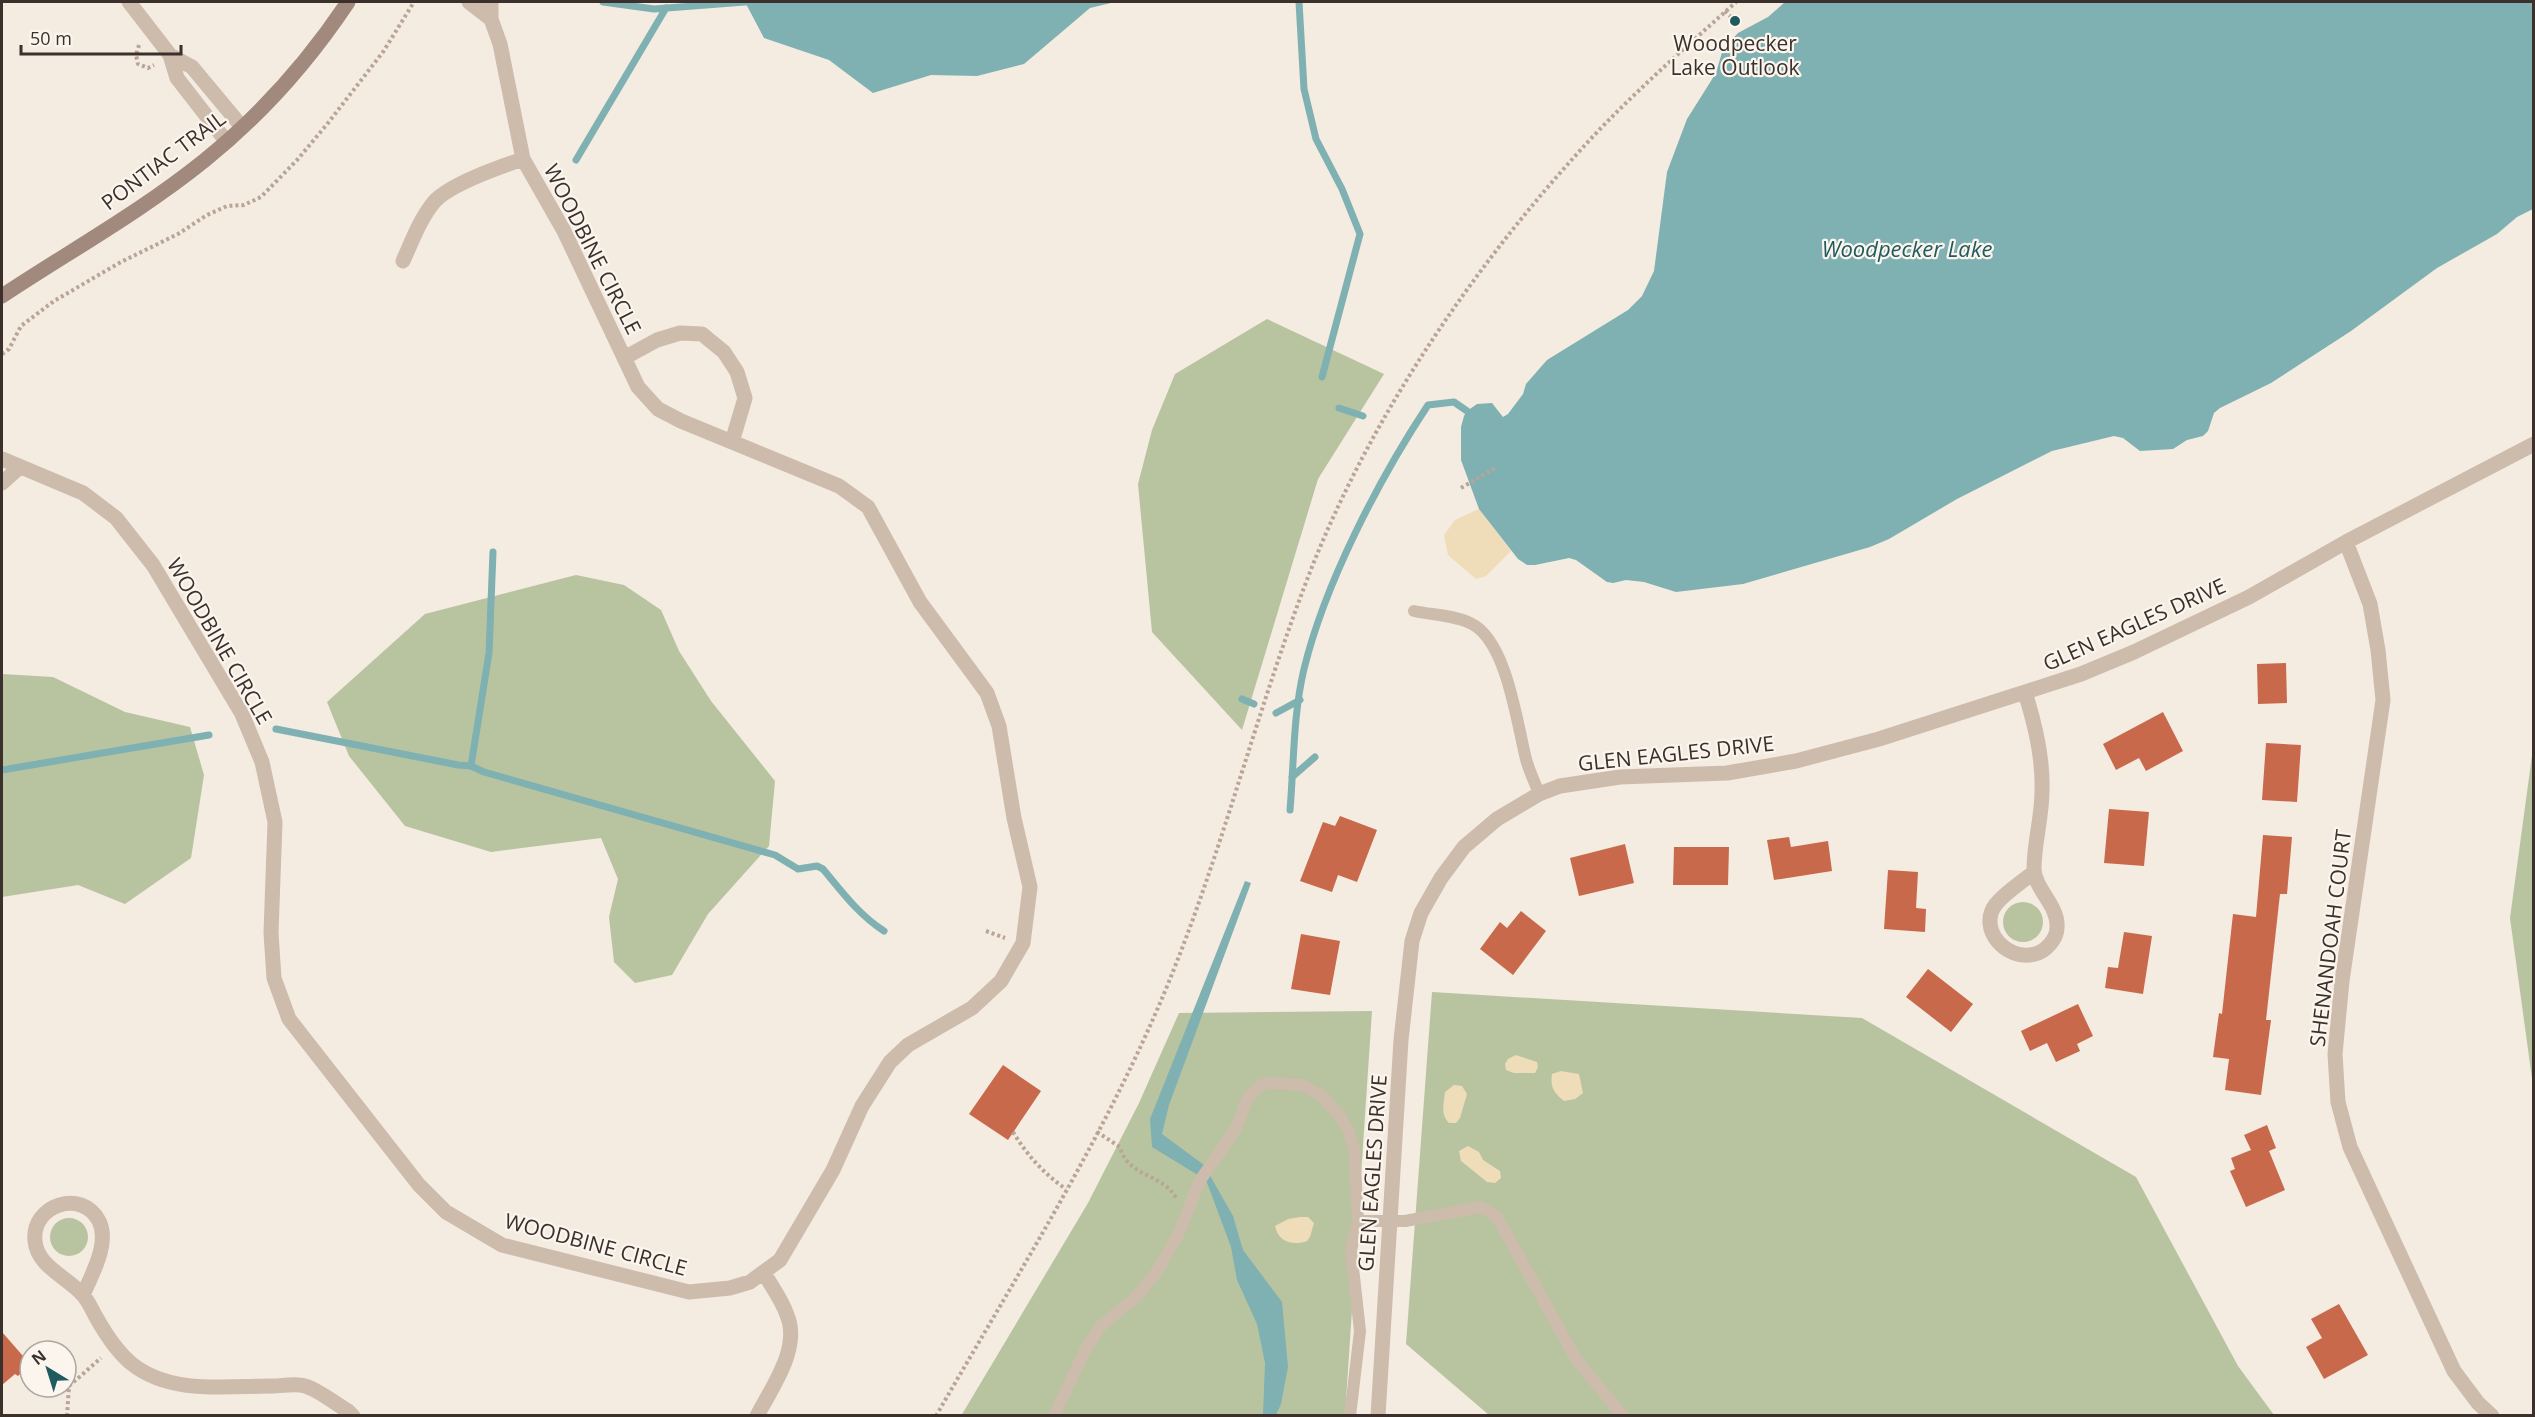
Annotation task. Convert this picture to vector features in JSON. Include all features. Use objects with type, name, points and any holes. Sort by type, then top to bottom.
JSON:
[{"type":"main road","name":"PONTIAC TRAIL","points":[[2,296],[165,190],[226,141],[313,52],[348,2]]},
{"type":"street","points":[[129,2],[170,55],[177,78],[226,141]]},
{"type":"street","points":[[469,2],[491,19]]},
{"type":"street","name":"WOODBINE CIRCLE","points":[[2,459],[83,493],[116,518],[153,565],[242,714],[262,762],[275,822],[271,933],[274,978],[289,1019],[419,1185],[446,1212],[502,1245],[689,1292],[730,1288],[750,1282],[780,1260],[833,1170],[862,1106],[890,1062],[908,1045],[972,1008],[1001,981],[1023,943],[1030,887],[1014,818],[999,726],[987,693],[920,602],[868,507],[839,486],[681,421],[658,409],[639,387],[564,231],[523,159],[500,44],[491,19],[491,2]]},
{"type":"street","points":[[170,55],[192,67],[242,127]]},
{"type":"street","name":"WOODBINE CIRCLE","points":[[403,261],[420,224],[436,201],[477,176],[523,159]]},
{"type":"street","name":"WOODBINE CIRCLE","points":[[624,358],[657,340],[680,333],[702,334],[724,352],[737,372],[745,398],[732,442]]},
{"type":"street","name":"GLEN EAGLES DRIVE","points":[[1378,1416],[1401,1040],[1412,941],[1421,913],[1441,878],[1464,848],[1497,819],[1539,794],[1581,782],[1620,777],[1727,773],[1796,761],[1879,739],[2081,674],[2134,652],[2248,597],[2346,542],[2534,444]]},
{"type":"street","points":[[2,483],[20,467]]},
{"type":"street","name":"SHENANDOAH COURT","points":[[2346,542],[2370,604],[2383,700],[2342,981],[2335,1054],[2338,1102],[2350,1147],[2454,1371],[2492,1416]]},
{"type":"street","points":[[2025,692],[2039,740],[2042,791],[2034,872],[2054,911],[2058,928],[2051,943],[2038,954],[2021,957],[2006,951],[1997,941],[1990,929],[1992,915],[1994,906],[2034,872]]},
{"type":"street","points":[[83,1294],[102,1245],[103,1233],[99,1221],[84,1206],[63,1203],[44,1213],[38,1222],[34,1243],[38,1253],[46,1263],[83,1294],[105,1333],[132,1364],[164,1382],[190,1386],[305,1386],[353,1416]]},
{"type":"street","points":[[757,1416],[779,1374],[790,1346],[791,1328],[788,1314],[764,1273]]},
{"type":"lane","points":[[1414,611],[1458,619],[1474,625],[1488,639],[1502,664],[1527,763],[1539,794]]},
{"type":"lane","points":[[1054,1416],[1085,1350],[1101,1326],[1136,1297],[1156,1273],[1176,1239],[1199,1182],[1237,1127],[1248,1097],[1261,1085],[1272,1083],[1302,1085],[1321,1095],[1331,1104],[1348,1130],[1356,1161],[1358,1221],[1351,1250],[1360,1331],[1350,1416]]},
{"type":"lane","points":[[1358,1221],[1390,1222],[1481,1208],[1491,1212],[1497,1217],[1576,1359],[1623,1416]]},
{"type":"path","points":[[2,354],[9,349],[21,326],[54,301],[121,262],[178,234],[207,215],[227,206],[244,205],[261,197],[298,159],[328,123],[383,52],[414,2]]},
{"type":"path","points":[[936,1416],[1066,1189],[1147,1032],[1202,896],[1310,573],[1341,499],[1379,430],[1463,295],[1510,232],[1588,142],[1681,51],[1736,2]]},
{"type":"path","points":[[1725,11],[1735,21]]},
{"type":"path","points":[[1461,488],[1494,468]]},
{"type":"path","points":[[1013,1132],[1024,1151],[1038,1163],[1042,1171],[1066,1189]]},
{"type":"path","points":[[1097,1132],[1120,1147],[1122,1157],[1141,1174],[1170,1187],[1177,1200]]},
{"type":"path","points":[[67,1416],[69,1386],[116,1346]]},
{"type":"green space","points":[[1267,319],[1384,374],[1318,479],[1242,730],[1152,632],[1138,484],[1152,430],[1175,374]]},
{"type":"green space","points":[[576,575],[624,585],[661,610],[679,651],[711,701],[775,781],[769,846],[708,914],[672,975],[635,983],[614,962],[609,917],[618,879],[601,838],[491,852],[405,826],[349,756],[327,702],[425,614]]},
{"type":"green space","points":[[2,674],[53,677],[125,712],[190,727],[204,775],[191,858],[125,904],[78,885],[2,897]]},
{"type":"green space","points":[[2533,748],[2533,1086],[2510,918]]},
{"type":"green space","points":[[2023,902],[2037,908],[2043,922],[2037,936],[2023,942],[2009,936],[2003,922],[2009,908]]},
{"type":"green space","points":[[1432,992],[1862,1018],[2136,1177],[2238,1366],[2274,1415],[1489,1415],[1406,1344]]},
{"type":"green space","points":[[1372,1011],[1345,1415],[961,1416],[1088,1203],[1139,1103],[1179,1013]]},
{"type":"green space","points":[[69,1218],[83,1223],[88,1237],[83,1251],[69,1256],[55,1251],[50,1237],[55,1223]]},
{"type":"sand","points":[[1479,509],[1511,551],[1486,576],[1476,579],[1448,555],[1444,535],[1455,520]]},
{"type":"sand","points":[[1516,1055],[1537,1062],[1538,1067],[1535,1073],[1514,1073],[1506,1070],[1505,1064],[1508,1059]]},
{"type":"sand","points":[[1561,1071],[1579,1074],[1583,1093],[1575,1099],[1564,1101],[1554,1089],[1552,1074]]},
{"type":"sand","points":[[1454,1085],[1462,1086],[1467,1094],[1460,1118],[1456,1123],[1449,1123],[1446,1120],[1443,1104],[1445,1092]]},
{"type":"sand","points":[[1468,1146],[1479,1152],[1483,1160],[1500,1171],[1501,1178],[1495,1183],[1487,1182],[1461,1161],[1459,1151]]},
{"type":"sand","points":[[1308,1217],[1314,1223],[1307,1241],[1292,1243],[1279,1236],[1275,1226],[1288,1219]]},
{"type":"water","points":[[745,2],[1115,2],[1090,8],[1024,64],[977,76],[931,75],[873,93],[829,60],[764,38]]},
{"type":"water","name":"Woodpecker Lake","points":[[1785,2],[2533,2],[2533,209],[2517,217],[2497,234],[2437,268],[2351,331],[2271,383],[2220,408],[2214,413],[2208,431],[2203,436],[2187,440],[2173,449],[2140,451],[2123,438],[2114,436],[2052,451],[1957,499],[1889,539],[1870,547],[1743,584],[1676,592],[1644,582],[1626,580],[1607,582],[1576,560],[1569,558],[1527,565],[1518,559],[1479,509],[1461,460],[1461,427],[1464,416],[1477,404],[1492,403],[1503,417],[1508,414],[1523,394],[1526,384],[1547,360],[1628,310],[1642,296],[1654,271],[1667,172],[1687,119],[1716,73],[1723,49],[1738,33],[1768,17]]},
{"type":"water","points":[[1245,881],[1251,883],[1169,1105],[1162,1134],[1204,1165],[1233,1216],[1243,1250],[1282,1302],[1288,1367],[1281,1404],[1276,1415],[1263,1415],[1265,1363],[1257,1324],[1237,1280],[1231,1247],[1206,1180],[1152,1147],[1150,1119]]},
{"type":"building","points":[[2286,663],[2287,703],[2258,704],[2257,664]]},
{"type":"building","points":[[2163,712],[2183,751],[2146,771],[2139,758],[2116,770],[2103,744]]},
{"type":"building","points":[[2266,743],[2301,745],[2297,802],[2262,800]]},
{"type":"building","points":[[2109,809],[2149,812],[2144,866],[2104,863]]},
{"type":"building","points":[[1340,816],[1377,830],[1357,882],[1338,875],[1332,892],[1300,881],[1323,822],[1335,826]]},
{"type":"building","points":[[2263,835],[2292,837],[2287,894],[2280,894],[2266,1020],[2271,1020],[2261,1095],[2225,1090],[2229,1059],[2213,1057],[2219,1013],[2222,1014],[2233,914],[2256,917]]},
{"type":"building","points":[[1789,837],[1791,847],[1828,841],[1832,871],[1774,880],[1767,840]]},
{"type":"building","points":[[1625,844],[1634,883],[1579,896],[1570,858]]},
{"type":"building","points":[[1674,847],[1729,847],[1728,885],[1673,885]]},
{"type":"building","points":[[1888,870],[1918,872],[1916,908],[1926,909],[1925,932],[1884,929]]},
{"type":"building","points":[[1521,911],[1546,931],[1513,975],[1480,949],[1500,922],[1507,928]]},
{"type":"building","points":[[2124,932],[2152,936],[2143,994],[2105,988],[2108,967],[2118,968]]},
{"type":"building","points":[[1301,934],[1340,941],[1330,995],[1291,989]]},
{"type":"building","points":[[1928,969],[1973,1004],[1951,1032],[1906,997]]},
{"type":"building","points":[[2078,1004],[2093,1036],[2077,1044],[2080,1051],[2056,1062],[2047,1043],[2030,1051],[2021,1031]]},
{"type":"building","points":[[1003,1065],[1041,1091],[1008,1140],[969,1114]]},
{"type":"building","points":[[2267,1125],[2276,1148],[2269,1151],[2285,1190],[2246,1207],[2230,1171],[2235,1169],[2231,1158],[2251,1150],[2244,1135]]},
{"type":"building","points":[[2339,1304],[2368,1355],[2324,1379],[2306,1347],[2322,1338],[2311,1319]]},
{"type":"building","points":[[2,1332],[18,1350],[18,1376],[15,1374],[2,1385]]},
{"type":"waterway","points":[[603,2],[654,9],[745,2]]},
{"type":"waterway","points":[[1299,2],[1304,89],[1316,139],[1342,189],[1360,234],[1322,377]]},
{"type":"waterway","points":[[576,160],[666,8]]},
{"type":"waterway","points":[[1290,810],[1300,686],[1313,636],[1340,567],[1373,498],[1428,405],[1454,402],[1467,411]]},
{"type":"waterway","points":[[1339,408],[1363,416]]},
{"type":"waterway","points":[[471,766],[489,653],[493,552]]},
{"type":"waterway","points":[[1242,699],[1254,704]]},
{"type":"waterway","points":[[1276,713],[1300,700]]},
{"type":"waterway","points":[[276,729],[471,766],[484,772],[775,855],[798,869],[817,866],[823,869],[859,910],[884,931]]},
{"type":"waterway","points":[[2,770],[209,735]]},
{"type":"waterway","points":[[1292,777],[1315,757]]},
{"type":"place","name":"Woodpecker Lake Outlook","points":[[1735,21]]}]
